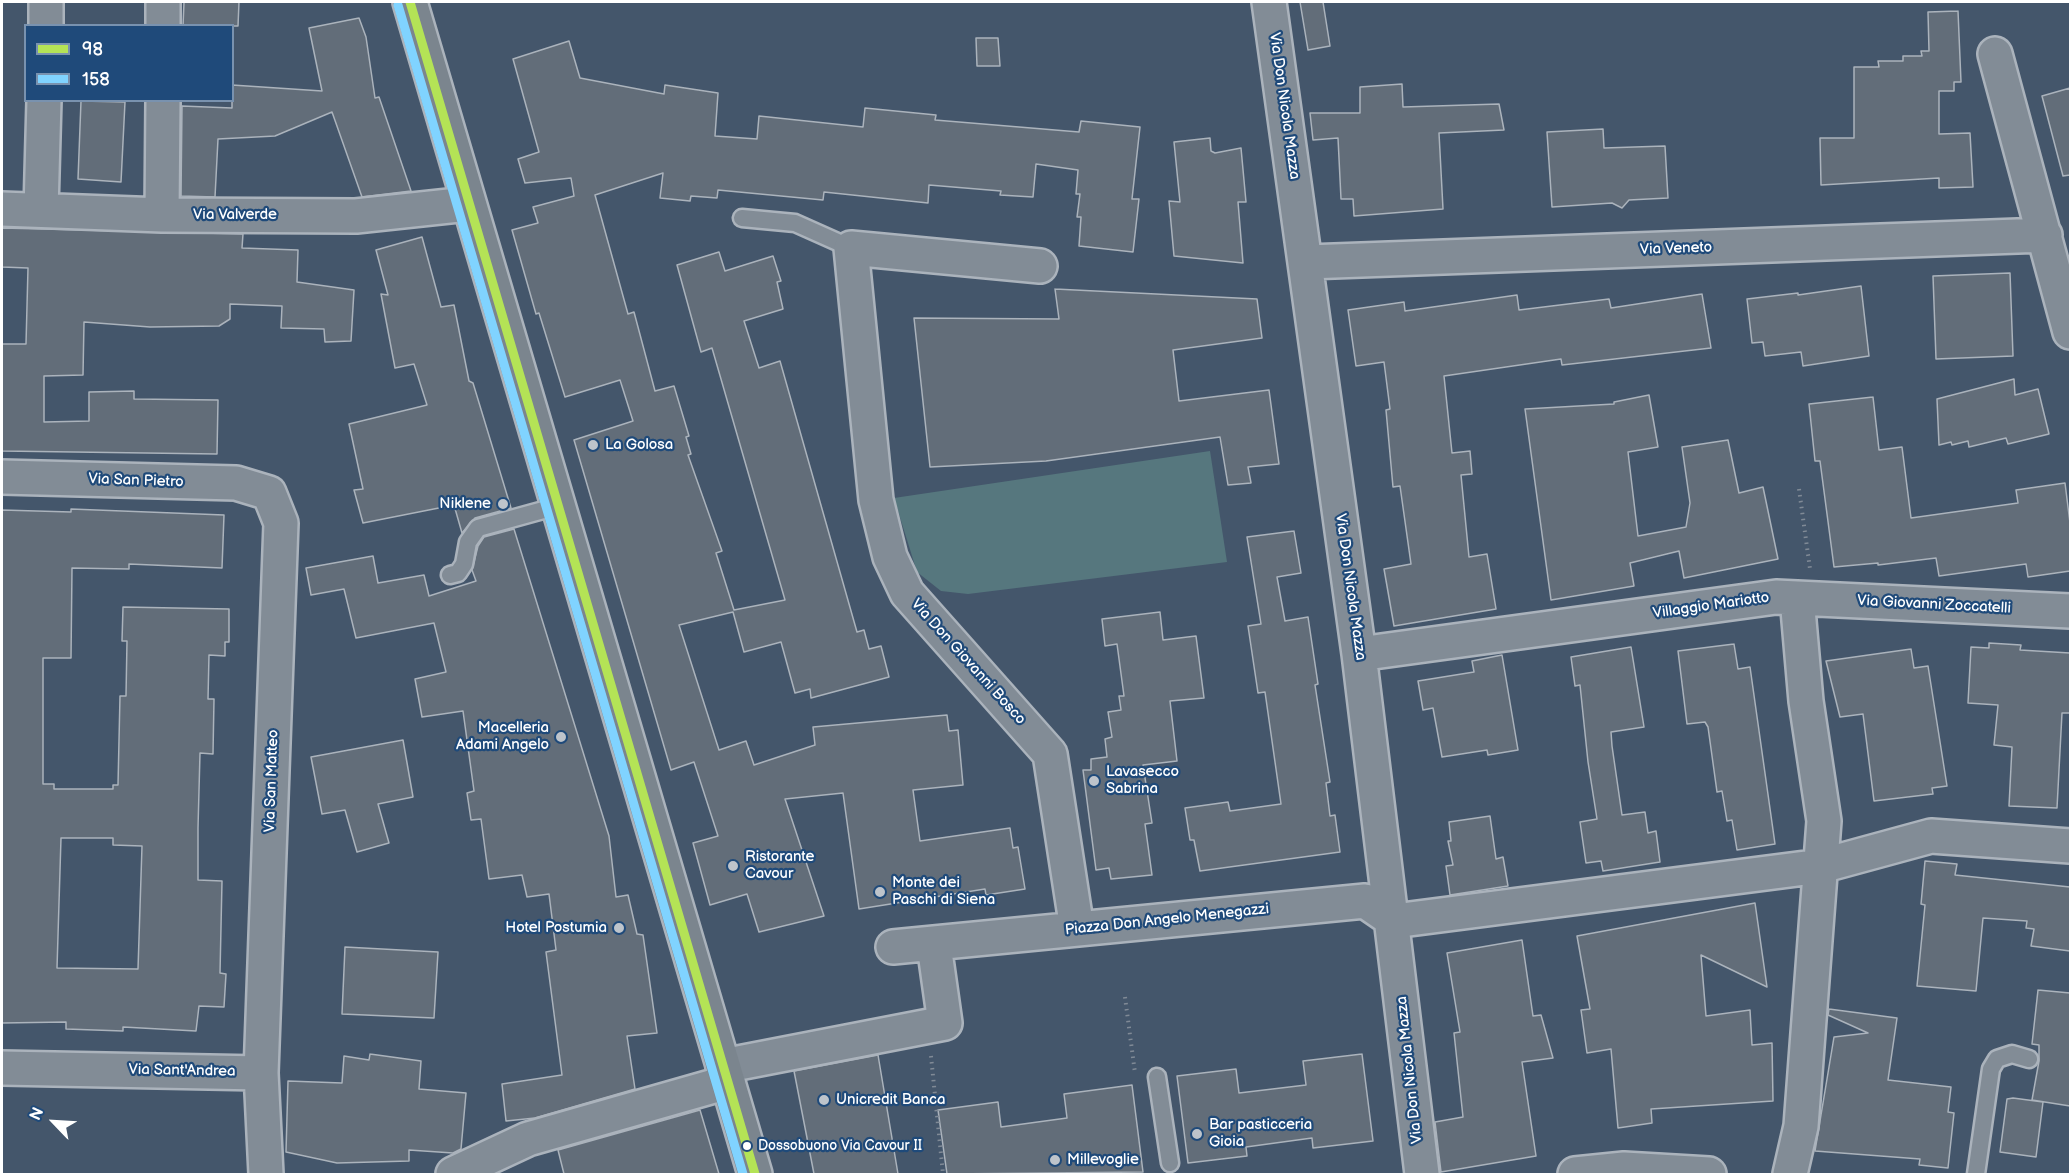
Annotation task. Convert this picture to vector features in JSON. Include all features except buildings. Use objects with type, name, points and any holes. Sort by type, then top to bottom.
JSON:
[{"type":"main road","points":[[410,2],[755,1174]]},
{"type":"street","points":[[46,2],[46,24]]},
{"type":"street","points":[[163,24],[164,2]]},
{"type":"street","name":"Via Don Nicola Mazza","points":[[1269,2],[1307,262],[1394,921],[1422,1174]]},
{"type":"street","points":[[1995,54],[2070,332]]},
{"type":"street","points":[[41,210],[44,102]]},
{"type":"street","points":[[162,215],[163,102]]},
{"type":"street","name":"Via Valverde","points":[[2,209],[162,215],[356,216],[468,204]]},
{"type":"street","name":"Via Veneto","points":[[1307,262],[2045,235]]},
{"type":"street","points":[[851,248],[1040,266]]},
{"type":"street","name":"Via Don Giovanni Bosco","points":[[851,248],[876,500],[890,557],[907,593],[1050,753],[1077,929]]},
{"type":"street","name":"Via San Pietro","points":[[2,477],[236,483],[269,492]]},
{"type":"street","name":"Via San Matteo","points":[[261,1073],[282,523],[269,492]]},
{"type":"street","name":"Villaggio Mariotto","points":[[1359,654],[1776,597],[1806,599]]},
{"type":"street","points":[[1790,1174],[1802,1126],[1824,821],[1806,701],[1806,599]]},
{"type":"street","name":"Via Giovanni Zoccatelli","points":[[1806,599],[2070,611]]},
{"type":"street","points":[[1394,921],[1821,866],[1931,836],[2070,846]]},
{"type":"street","name":"Piazza Don Angelo Menegazzi","points":[[893,947],[934,945],[1365,901],[1394,921]]},
{"type":"street","points":[[453,1174],[528,1139],[725,1074],[945,1023],[934,945]]},
{"type":"street","name":"Via Sant'Andrea","points":[[2,1068],[261,1073]]},
{"type":"street","points":[[261,1073],[266,1174]]},
{"type":"street","points":[[1575,1174],[1624,1169],[1709,1174]]},
{"type":"lane","points":[[742,218],[795,223],[851,248]]},
{"type":"lane","points":[[450,575],[459,573],[464,564],[468,542],[478,528],[558,506]]},
{"type":"lane","points":[[1976,1174],[1991,1068],[1996,1059],[2012,1054],[2029,1059]]},
{"type":"lane","points":[[1157,1077],[1170,1163]]},
{"type":"path","points":[[1799,489],[1806,599]]},
{"type":"path","points":[[931,1056],[942,1174]]},
{"type":"green space","points":[[1210,451],[1227,562],[968,594],[941,591],[917,572],[894,498]]},
{"type":"transit line","name":"98","points":[[410,2],[755,1174]]},
{"type":"transit line","name":"158","points":[[398,5],[743,1174]]},
{"type":"place","name":"La Golosa","points":[[593,445]]},
{"type":"place","name":"Niklene","points":[[503,504]]},
{"type":"place","name":"Macelleria Adami Angelo","points":[[561,737]]},
{"type":"place","name":"Lavasecco Sabrina","points":[[1094,781]]},
{"type":"place","name":"Ristorante Cavour","points":[[733,866]]},
{"type":"place","name":"Monte dei Paschi di Siena","points":[[880,892]]},
{"type":"place","name":"Hotel Postumia","points":[[619,928]]},
{"type":"place","name":"Unicredit Banca","points":[[824,1100]]},
{"type":"place","name":"Bar pasticceria Gioia","points":[[1197,1134]]},
{"type":"place","name":"Dossobuono Via Cavour II","points":[[747,1146]]},
{"type":"place","name":"Millevoglie","points":[[1055,1160]]}]
